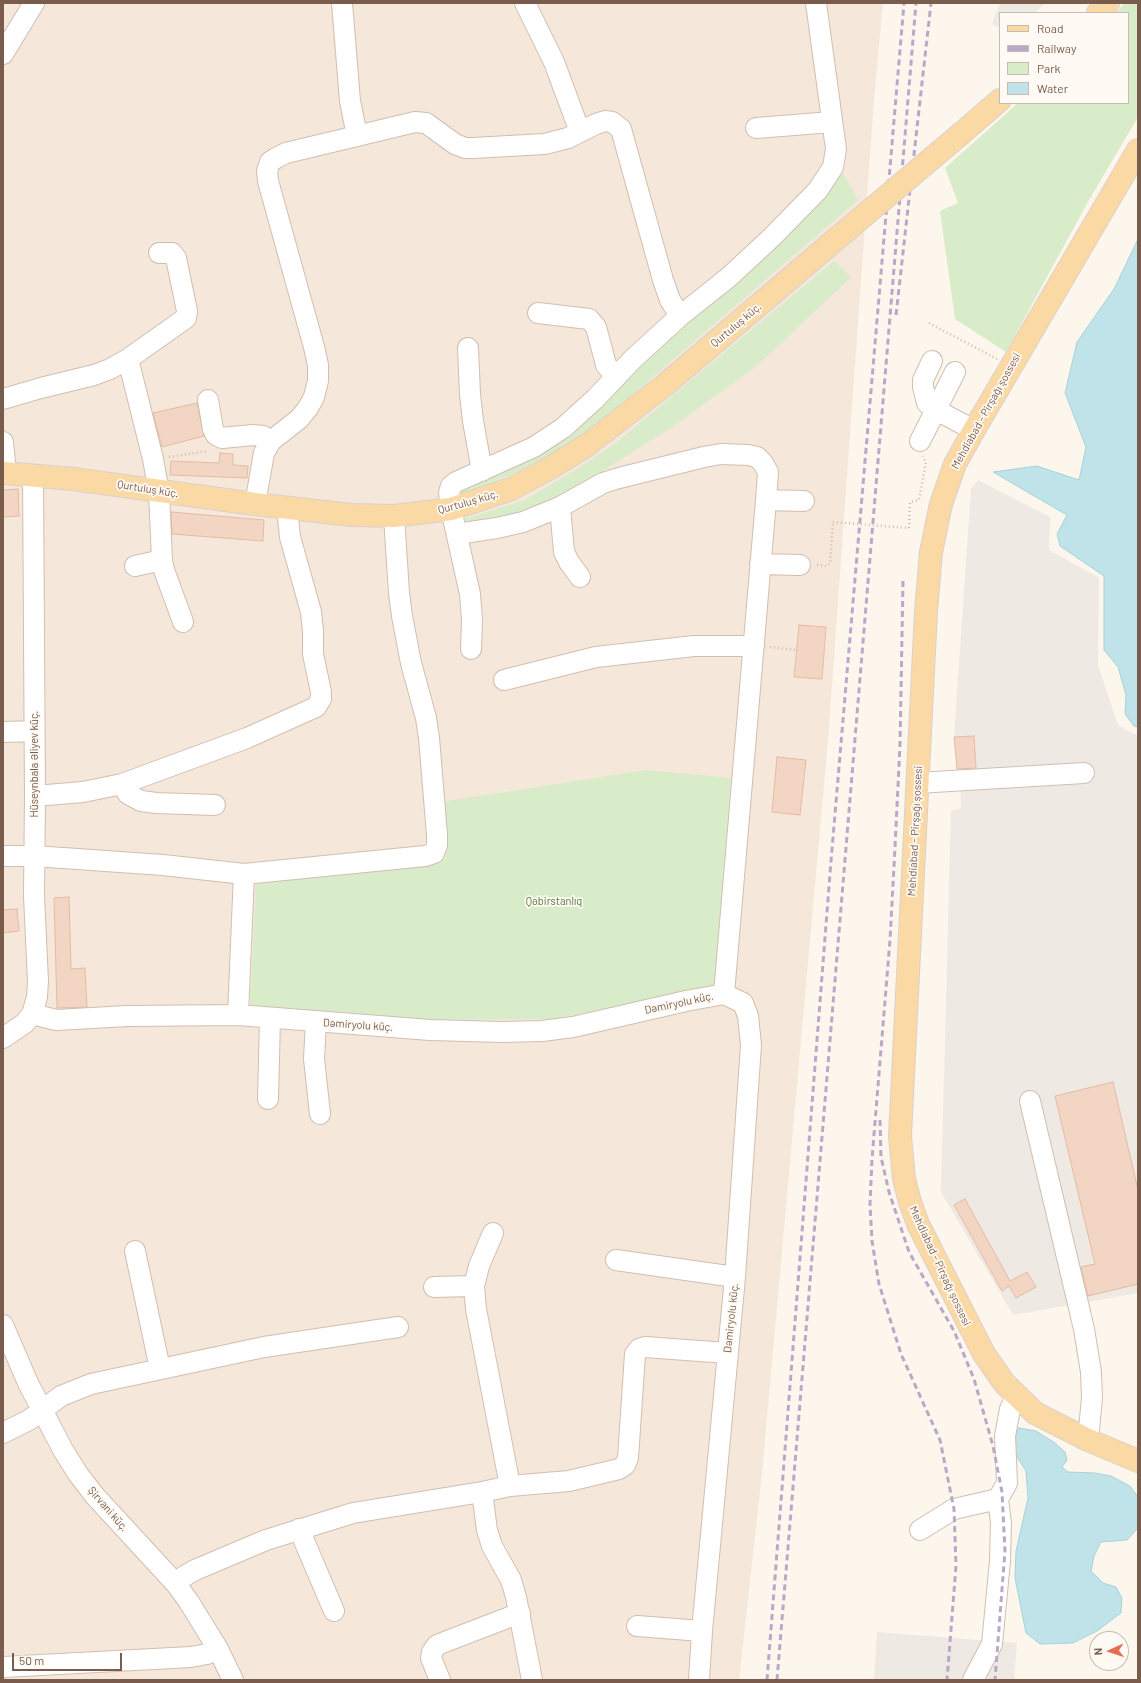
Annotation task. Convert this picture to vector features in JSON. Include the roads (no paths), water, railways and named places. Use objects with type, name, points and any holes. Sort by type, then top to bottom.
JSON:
[{"type":"main road","points":[[1099,12],[1108,3]]},
{"type":"main road","name":"Qurtuluş küç.","points":[[4,473],[117,485],[158,492],[351,515],[394,516],[451,509],[511,489],[552,467],[588,445],[666,384],[999,101]]},
{"type":"main road","name":"Mehdiabad - Pirşağı şossesi","points":[[1138,150],[955,464],[936,523],[931,552],[926,611],[901,1106],[901,1157],[904,1179],[918,1224],[967,1324],[984,1354],[1004,1384],[1035,1413],[1088,1440],[1138,1461]]},
{"type":"street","points":[[3,54],[34,3]]},
{"type":"street","points":[[342,3],[350,101],[357,136]]},
{"type":"street","points":[[525,3],[554,62],[580,132]]},
{"type":"street","points":[[471,649],[472,620],[470,594],[451,509],[449,493],[451,486],[456,482],[534,447],[563,428],[680,316],[729,277],[772,237],[818,190],[834,167],[836,149],[816,3]]},
{"type":"street","points":[[255,504],[264,453],[271,441],[299,418],[308,408],[314,397],[318,381],[318,370],[314,346],[268,181],[267,170],[270,162],[286,153],[415,122],[426,123],[455,144],[465,148],[473,148],[558,142],[605,121],[612,122],[621,129],[663,280],[670,300],[680,316]]},
{"type":"street","points":[[756,128],[832,122]]},
{"type":"street","points":[[3,399],[105,371],[128,358],[186,318],[187,311],[176,258],[172,253],[159,253]]},
{"type":"street","points":[[538,313],[590,320],[596,327],[606,365],[616,377]]},
{"type":"street","points":[[468,348],[473,421],[482,471]]},
{"type":"street","points":[[128,358],[153,460],[158,492],[162,560],[183,622]]},
{"type":"street","points":[[932,361],[923,380],[922,387],[927,403],[936,410],[974,430]]},
{"type":"street","points":[[920,441],[955,372]]},
{"type":"street","points":[[208,400],[213,429],[216,435],[222,438],[253,434],[263,436],[271,441]]},
{"type":"street","points":[[3,442],[4,473]]},
{"type":"street","points":[[457,534],[497,528],[523,522],[560,507],[603,483],[721,454],[748,455],[757,457],[763,463],[768,472],[766,500],[724,994]]},
{"type":"street","name":"Hüseynbala Əliyev küç.","points":[[32,1014],[37,997],[38,980],[34,896],[35,796],[33,475]]},
{"type":"street","points":[[766,500],[804,501]]},
{"type":"street","points":[[560,507],[564,552],[568,562],[580,578]]},
{"type":"street","points":[[35,796],[83,792],[122,784],[247,738],[316,707],[321,700],[321,692],[313,654],[311,612],[290,537],[287,508]]},
{"type":"street","points":[[3,856],[34,856],[163,865],[244,874],[425,856],[434,852],[437,845],[429,738],[426,718],[411,663],[402,616],[394,516]]},
{"type":"street","points":[[135,566],[162,560]]},
{"type":"street","points":[[760,564],[800,565]]},
{"type":"street","points":[[504,680],[596,657],[694,646],[754,646]]},
{"type":"street","points":[[3,732],[34,731]]},
{"type":"street","points":[[918,783],[1084,772]]},
{"type":"street","points":[[122,784],[128,794],[141,801],[156,804],[215,805]]},
{"type":"street","points":[[238,1015],[244,874]]},
{"type":"street","name":"Dəmiryolu küç.","points":[[32,1014],[56,1020],[128,1016],[238,1015],[430,1030],[502,1032],[542,1031],[573,1027],[686,1001],[724,994],[743,1003],[748,1016],[751,1045],[735,1277],[702,1631],[699,1680]]},
{"type":"street","points":[[3,1038],[25,1023],[32,1014]]},
{"type":"street","points":[[268,1099],[270,1018]]},
{"type":"street","points":[[316,1021],[314,1059],[320,1114]]},
{"type":"street","points":[[1030,1101],[1084,1329],[1091,1372],[1088,1440]]},
{"type":"street","points":[[493,1233],[479,1266],[474,1286],[476,1309],[510,1486]]},
{"type":"street","points":[[135,1251],[160,1369]]},
{"type":"street","points":[[616,1260],[735,1277]]},
{"type":"street","points":[[434,1287],[474,1286]]},
{"type":"street","name":"Şirvani küç.","points":[[3,1325],[28,1383],[63,1450],[78,1474],[95,1496],[176,1584],[218,1649],[233,1680]]},
{"type":"street","points":[[3,1433],[29,1420],[61,1396],[91,1384],[264,1347],[398,1327]]},
{"type":"street","points":[[176,1584],[183,1577],[196,1570],[266,1540],[299,1528],[353,1513],[510,1486],[569,1481],[619,1469],[625,1465],[628,1458],[635,1354],[638,1349],[645,1347],[727,1353]]},
{"type":"street","points":[[973,1680],[992,1644],[1000,1561],[1001,1523],[998,1499],[1006,1483],[1005,1436],[1010,1409],[1016,1396]]},
{"type":"street","points":[[482,1492],[487,1530],[492,1546],[511,1580],[520,1613],[532,1680]]},
{"type":"street","points":[[920,1530],[954,1509],[998,1499]]},
{"type":"street","points":[[299,1528],[334,1611]]},
{"type":"street","points":[[440,1680],[431,1658],[432,1652],[437,1646],[520,1613]]},
{"type":"street","points":[[637,1626],[702,1631]]},
{"type":"street","points":[[3,1667],[191,1657],[207,1654],[218,1649]]},
{"type":"water","points":[[1138,239],[1138,727],[1134,726],[1125,714],[1126,695],[1118,667],[1104,650],[1104,576],[1060,546],[1057,534],[1067,515],[993,472],[1037,466],[1079,480],[1086,447],[1065,393],[1077,342],[1114,289]]},
{"type":"water","points":[[1019,1428],[1036,1431],[1055,1443],[1065,1452],[1067,1460],[1062,1467],[1068,1472],[1095,1473],[1111,1476],[1130,1486],[1138,1497],[1138,1528],[1127,1540],[1101,1542],[1094,1556],[1091,1571],[1103,1583],[1116,1587],[1122,1598],[1121,1613],[1097,1631],[1089,1631],[1089,1635],[1073,1643],[1040,1644],[1026,1633],[1015,1578],[1016,1551],[1028,1498],[1026,1471],[1015,1454],[1013,1439]]},
{"type":"railway","points":[[767,1680],[831,861],[904,3]]},
{"type":"railway","points":[[777,1680],[916,3]]},
{"type":"railway","points":[[896,315],[931,3]]},
{"type":"railway","points":[[903,581],[900,745],[895,847],[890,940],[872,1159],[870,1204],[872,1241],[879,1284],[901,1354],[940,1440],[954,1509],[956,1566],[947,1680]]},
{"type":"railway","points":[[880,1120],[881,1157],[889,1192],[909,1252],[954,1331],[974,1379],[993,1446],[1002,1492],[1005,1551],[995,1680]]},
{"type":"park label","name":"Qəbirstanlıq","points":[[554,901]]}]
